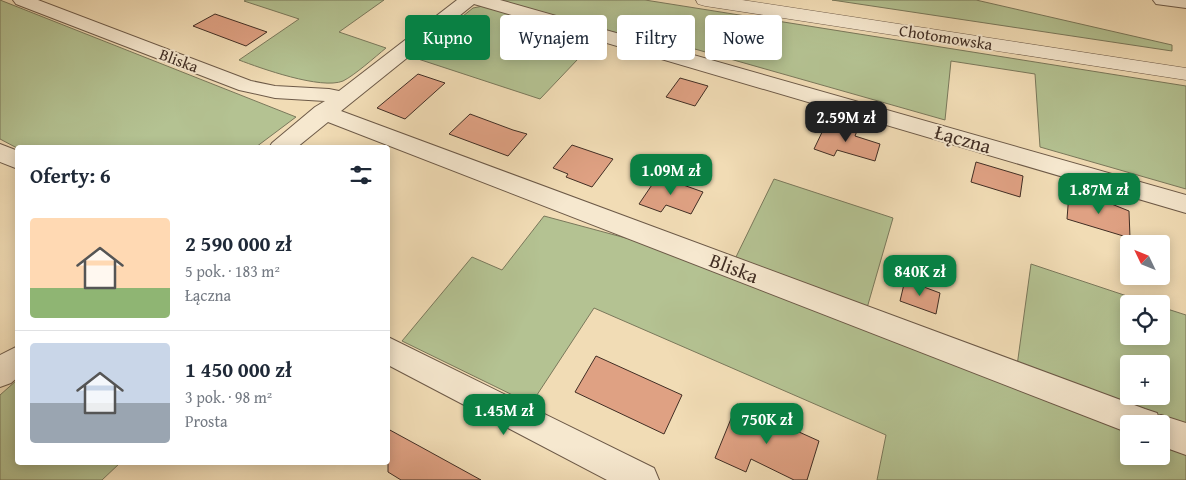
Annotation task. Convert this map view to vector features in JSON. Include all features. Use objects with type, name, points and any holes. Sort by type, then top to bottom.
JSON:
[{"type":"street","name":"Bliska","points":[[22,0],[246,86],[275,92],[329,95],[332,105],[1122,415]]},
{"type":"street","points":[[284,145],[332,105],[468,0]]},
{"type":"street","name":"Łączna","points":[[480,0],[1186,204]]},
{"type":"street","name":"Chotomowska","points":[[705,0],[1186,74]]},
{"type":"street","points":[[1162,0],[1186,3]]},
{"type":"street","points":[[0,152],[15,160]]},
{"type":"street","points":[[390,351],[642,480]]},
{"type":"street","points":[[0,373],[15,361]]},
{"type":"street","points":[[1170,433],[1186,439]]},
{"type":"green space","points":[[0,0],[296,117],[259,145],[15,145],[15,147],[0,139]]},
{"type":"green space","points":[[384,0],[339,32],[386,48],[348,78],[333,83],[320,83],[291,77],[261,68],[239,60],[299,19],[244,1]]},
{"type":"green space","points":[[495,0],[645,0],[739,15],[705,15],[705,52],[695,49],[695,15],[617,15],[617,33],[607,30],[607,15],[550,15]]},
{"type":"green space","points":[[832,0],[976,0],[1172,45],[1172,51]]},
{"type":"green space","points":[[483,6],[514,15],[500,15],[500,60],[577,60],[540,99],[421,60],[490,60],[490,15],[464,15],[473,8]]},
{"type":"green space","points":[[782,22],[1186,86],[1186,189],[1040,147],[1035,74],[951,61],[945,120],[734,60],[782,60]]},
{"type":"green space","points":[[774,179],[893,218],[867,308],[735,259]]},
{"type":"green space","points":[[544,216],[637,241],[1120,422],[1120,465],[1170,465],[1170,441],[1186,447],[1186,480],[877,480],[886,435],[594,308],[531,404],[402,341],[472,257],[502,270]]},
{"type":"green space","points":[[1031,264],[1124,295],[1120,295],[1120,345],[1170,345],[1170,310],[1186,315],[1186,428],[1170,422],[1170,415],[1151,415],[1123,405],[1170,405],[1170,355],[1120,355],[1120,404],[1017,366]]},
{"type":"green space","points":[[15,382],[15,465],[118,465],[102,480],[0,480],[0,395]]},
{"type":"building","points":[[215,14],[267,32],[246,46],[193,26]]},
{"type":"building","points":[[418,74],[445,83],[405,119],[377,108]]},
{"type":"building","points":[[680,78],[708,86],[695,106],[666,97]]},
{"type":"building","points":[[470,114],[527,134],[508,156],[449,134]]},
{"type":"building","points":[[835,125],[857,131],[855,136],[880,144],[875,161],[837,150],[834,156],[814,149],[825,126],[834,129]]},
{"type":"building","points":[[572,145],[613,159],[592,187],[566,177],[568,174],[553,168]]},
{"type":"building","points":[[976,162],[1023,176],[1020,197],[971,182]]},
{"type":"building","points":[[658,176],[703,192],[691,214],[666,205],[661,212],[639,204]]},
{"type":"building","points":[[1069,193],[1099,199],[1129,211],[1130,235],[1120,235],[1067,219]]},
{"type":"building","points":[[905,280],[940,293],[936,314],[900,301]]},
{"type":"building","points":[[596,356],[682,395],[664,434],[575,392]]},
{"type":"building","points":[[737,404],[819,441],[807,480],[794,480],[751,459],[746,472],[715,458]]},
{"type":"building","points":[[390,430],[481,480],[401,480],[388,472],[388,465],[390,465]]}]
